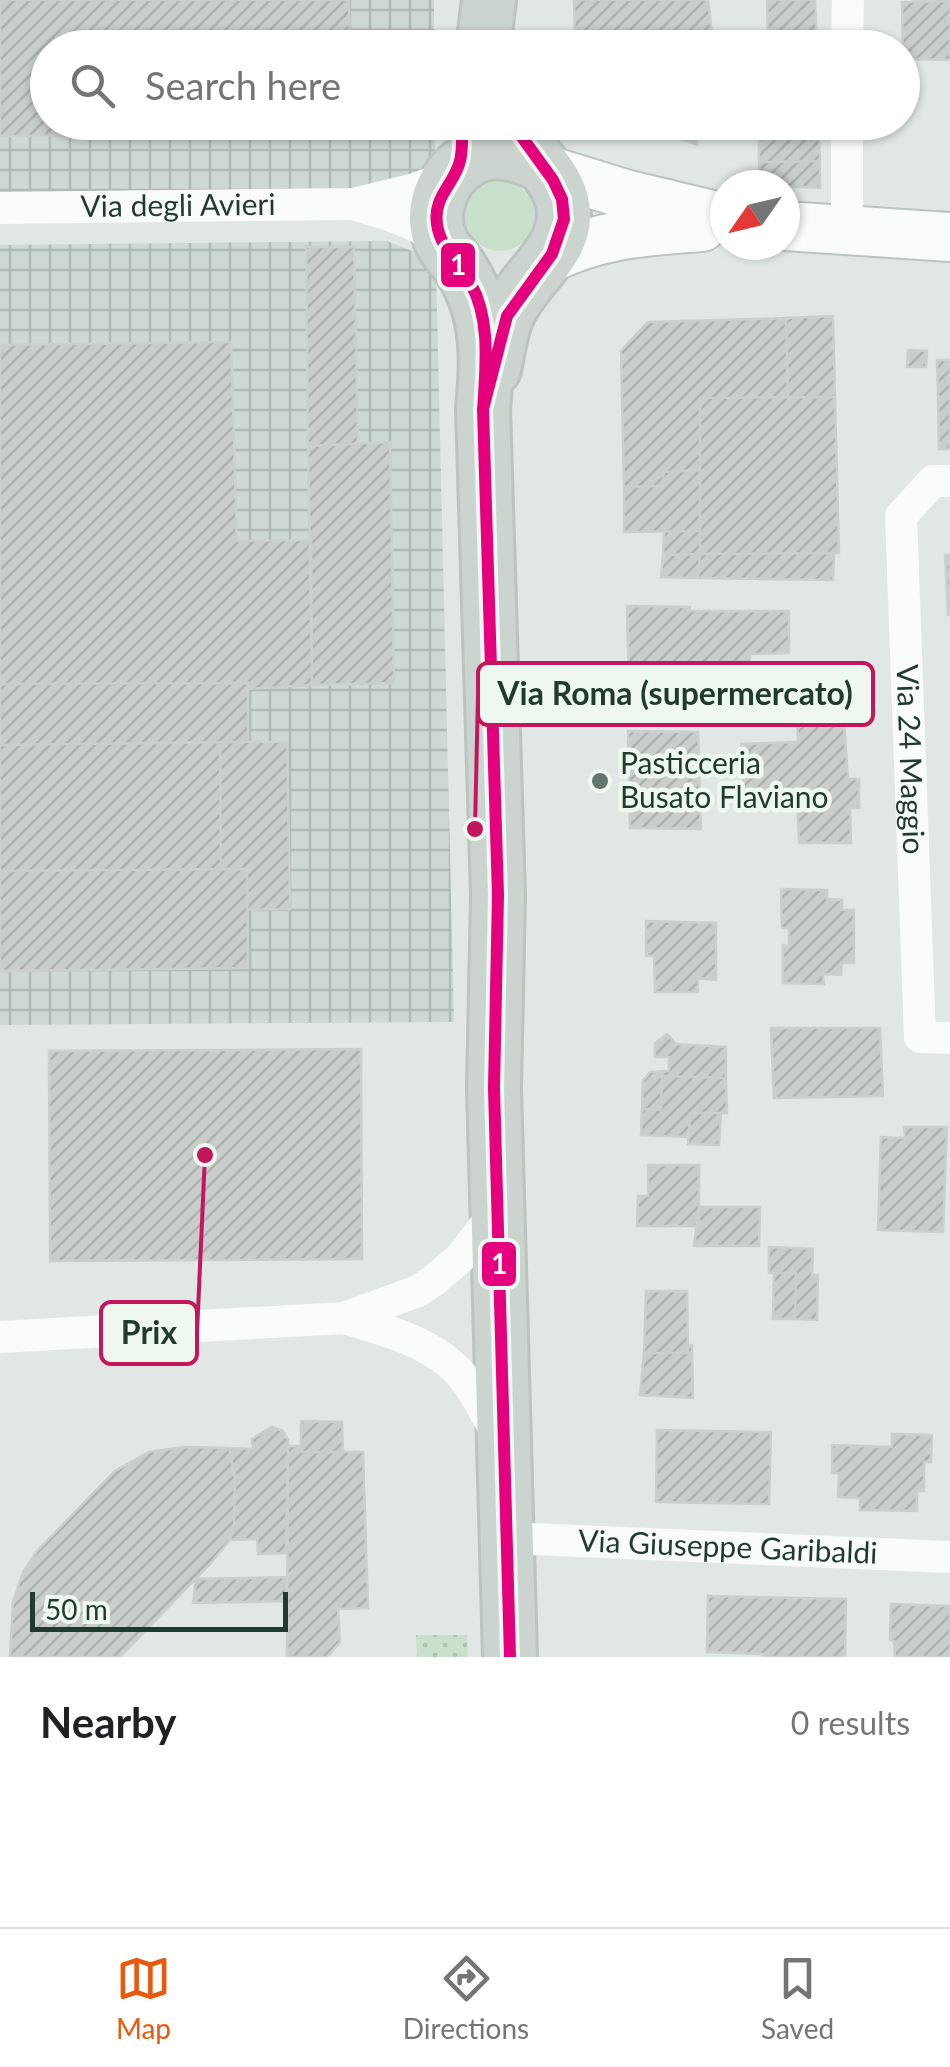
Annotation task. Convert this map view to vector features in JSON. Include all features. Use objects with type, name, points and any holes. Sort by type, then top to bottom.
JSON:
[{"type":"main road","points":[[462,0],[463,30]]},
{"type":"main road","points":[[486,30],[489,0]]},
{"type":"main road","points":[[483,409],[507,316],[560,238],[564,219],[562,199],[532,152],[457,155],[442,188],[436,225],[474,290],[487,358],[483,409],[498,895],[494,1088],[510,1657]]},
{"type":"main road","points":[[452,256],[468,271],[504,280],[522,276],[543,263]]},
{"type":"street","points":[[847,30],[848,0]]},
{"type":"street","points":[[847,140],[847,230]]},
{"type":"street","points":[[532,152],[625,194],[710,218]]},
{"type":"street","name":"Via degli Avieri","points":[[0,208],[353,204],[415,189],[457,155]]},
{"type":"street","name":"Via degli Avieri","points":[[353,204],[435,236],[452,256]]},
{"type":"street","points":[[543,263],[571,248],[616,234],[710,224]]},
{"type":"street","points":[[800,227],[950,236]]},
{"type":"street","name":"Via 24 Maggio","points":[[950,481],[933,481],[902,516],[920,1037],[950,1038]]},
{"type":"street","points":[[0,1337],[344,1318],[418,1291],[434,1281],[460,1258],[497,1210]]},
{"type":"street","points":[[344,1318],[411,1340],[452,1364],[506,1447]]},
{"type":"street","name":"Via Giuseppe Garibaldi","points":[[506,1538],[950,1556]]},
{"type":"shaded area","points":[[0,0],[434,0],[434,30],[30,30],[30,140],[435,140],[435,155],[418,171],[366,189],[0,195]]},
{"type":"shaded area","points":[[387,241],[425,256],[436,269],[454,1022],[0,1025],[0,245]]},
{"type":"green space","points":[[500,181],[525,191],[535,216],[525,241],[500,251],[475,241],[465,216],[475,191]]},
{"type":"green space","points":[[416,1635],[467,1635],[468,1657],[417,1657]]},
{"type":"building","points":[[0,0],[349,0],[350,30],[30,30],[30,136],[0,136]]},
{"type":"building","points":[[574,0],[708,0],[712,30],[575,30]]},
{"type":"building","points":[[767,0],[815,0],[816,30],[768,30]]},
{"type":"building","points":[[950,1],[950,60],[920,59],[920,30],[902,30],[902,2]]},
{"type":"building","points":[[759,140],[819,140],[820,161],[759,162]]},
{"type":"building","points":[[820,161],[820,188],[800,187],[800,170],[759,170],[759,162]]},
{"type":"building","points":[[306,247],[354,247],[358,444],[308,446]]},
{"type":"building","points":[[833,316],[835,397],[788,397],[786,318]]},
{"type":"building","points":[[786,318],[788,397],[700,398],[700,470],[663,472],[664,486],[624,487],[621,351],[648,322]]},
{"type":"building","points":[[231,342],[237,541],[311,540],[312,685],[247,689],[248,683],[0,684],[0,345]]},
{"type":"building","points":[[908,350],[927,351],[926,367],[907,367]]},
{"type":"building","points":[[937,360],[950,360],[950,397],[938,397]]},
{"type":"building","points":[[835,397],[839,553],[700,554],[700,398]]},
{"type":"building","points":[[938,397],[950,397],[950,449],[939,449]]},
{"type":"building","points":[[390,442],[394,683],[312,685],[308,446]]},
{"type":"building","points":[[700,470],[700,531],[624,532],[624,487],[664,486],[663,472]]},
{"type":"building","points":[[664,531],[700,531],[700,554],[663,555]]},
{"type":"building","points":[[834,553],[833,580],[698,578],[700,554]]},
{"type":"building","points":[[700,554],[698,578],[661,577],[663,555]]},
{"type":"building","points":[[945,555],[950,555],[948,615]]},
{"type":"building","points":[[627,606],[690,607],[689,611],[789,611],[789,653],[750,654],[750,666],[709,667],[685,690],[629,690]]},
{"type":"building","points":[[248,683],[248,742],[0,745],[0,684]]},
{"type":"building","points":[[843,709],[848,779],[859,779],[859,808],[850,808],[851,843],[799,843],[797,796],[776,796],[777,806],[744,806],[741,744],[798,742],[797,710]]},
{"type":"building","points":[[628,731],[698,732],[701,829],[630,828]]},
{"type":"building","points":[[220,742],[221,869],[0,871],[0,745]]},
{"type":"building","points":[[220,742],[287,742],[290,909],[247,910],[247,869],[221,869]]},
{"type":"building","points":[[247,869],[248,968],[0,971],[0,871]]},
{"type":"building","points":[[781,889],[827,890],[827,899],[842,900],[842,910],[854,910],[854,963],[842,963],[841,975],[823,974],[824,984],[783,983],[783,945],[789,946],[789,928],[782,928]]},
{"type":"building","points":[[646,921],[716,923],[716,980],[698,978],[698,992],[655,992],[654,956],[646,956]]},
{"type":"building","points":[[771,1028],[880,1028],[883,1096],[774,1098]]},
{"type":"building","points":[[667,1034],[676,1044],[726,1047],[726,1078],[662,1076],[661,1110],[642,1109],[643,1081],[650,1072],[669,1071],[669,1057],[655,1057],[655,1043]]},
{"type":"building","points":[[361,1049],[362,1259],[50,1261],[49,1051]]},
{"type":"building","points":[[662,1076],[726,1078],[727,1113],[690,1113],[689,1137],[641,1135],[642,1109],[661,1110]]},
{"type":"building","points":[[690,1113],[721,1113],[719,1145],[688,1144]]},
{"type":"building","points":[[904,1127],[947,1127],[943,1232],[878,1230],[881,1137],[905,1138]]},
{"type":"building","points":[[648,1165],[699,1165],[699,1226],[637,1226],[638,1196],[648,1196]]},
{"type":"building","points":[[699,1207],[760,1207],[759,1246],[694,1246]]},
{"type":"building","points":[[769,1247],[813,1249],[812,1275],[818,1275],[817,1320],[795,1319],[796,1273],[769,1273]]},
{"type":"building","points":[[774,1273],[796,1273],[795,1319],[773,1319]]},
{"type":"building","points":[[646,1291],[687,1291],[688,1353],[644,1353]]},
{"type":"building","points":[[692,1345],[693,1398],[640,1395],[644,1353],[688,1353],[688,1346]]},
{"type":"building","points":[[301,1421],[342,1422],[343,1452],[301,1452]]},
{"type":"building","points":[[272,1427],[283,1431],[288,1440],[286,1553],[258,1554],[257,1539],[230,1540],[235,1477],[229,1448],[253,1449],[252,1439]]},
{"type":"building","points":[[657,1430],[771,1432],[769,1504],[656,1502]]},
{"type":"building","points":[[892,1434],[932,1435],[931,1462],[924,1462],[924,1491],[917,1491],[917,1511],[860,1510],[860,1498],[838,1497],[839,1473],[832,1473],[832,1445],[892,1447]]},
{"type":"building","points":[[288,1446],[301,1446],[301,1452],[363,1452],[368,1608],[338,1609],[340,1642],[327,1657],[287,1657]]},
{"type":"building","points":[[184,1447],[229,1448],[235,1477],[230,1540],[120,1657],[10,1657],[13,1602],[23,1572],[37,1551],[115,1471],[149,1452]]},
{"type":"building","points":[[286,1577],[286,1601],[193,1603],[196,1579]]},
{"type":"building","points":[[708,1596],[846,1599],[845,1657],[707,1652]]},
{"type":"building","points":[[891,1604],[950,1606],[950,1657],[895,1657],[894,1641],[890,1640]]},
{"type":"transit line","name":"1","points":[[462,140],[460,161],[438,206],[437,224],[446,248],[471,284],[482,314],[486,347],[483,413]]},
{"type":"transit line","name":"1","points":[[510,1657],[494,1088],[498,895],[483,409],[507,316],[552,254],[564,219],[562,199],[553,180],[524,140]]},
{"type":"place","name":"Pasticceria Busato Flaviano","points":[[600,781]]},
{"type":"place","name":"Via Roma (supermercato)","points":[[475,829]]},
{"type":"place","name":"Prix","points":[[205,1155]]}]
